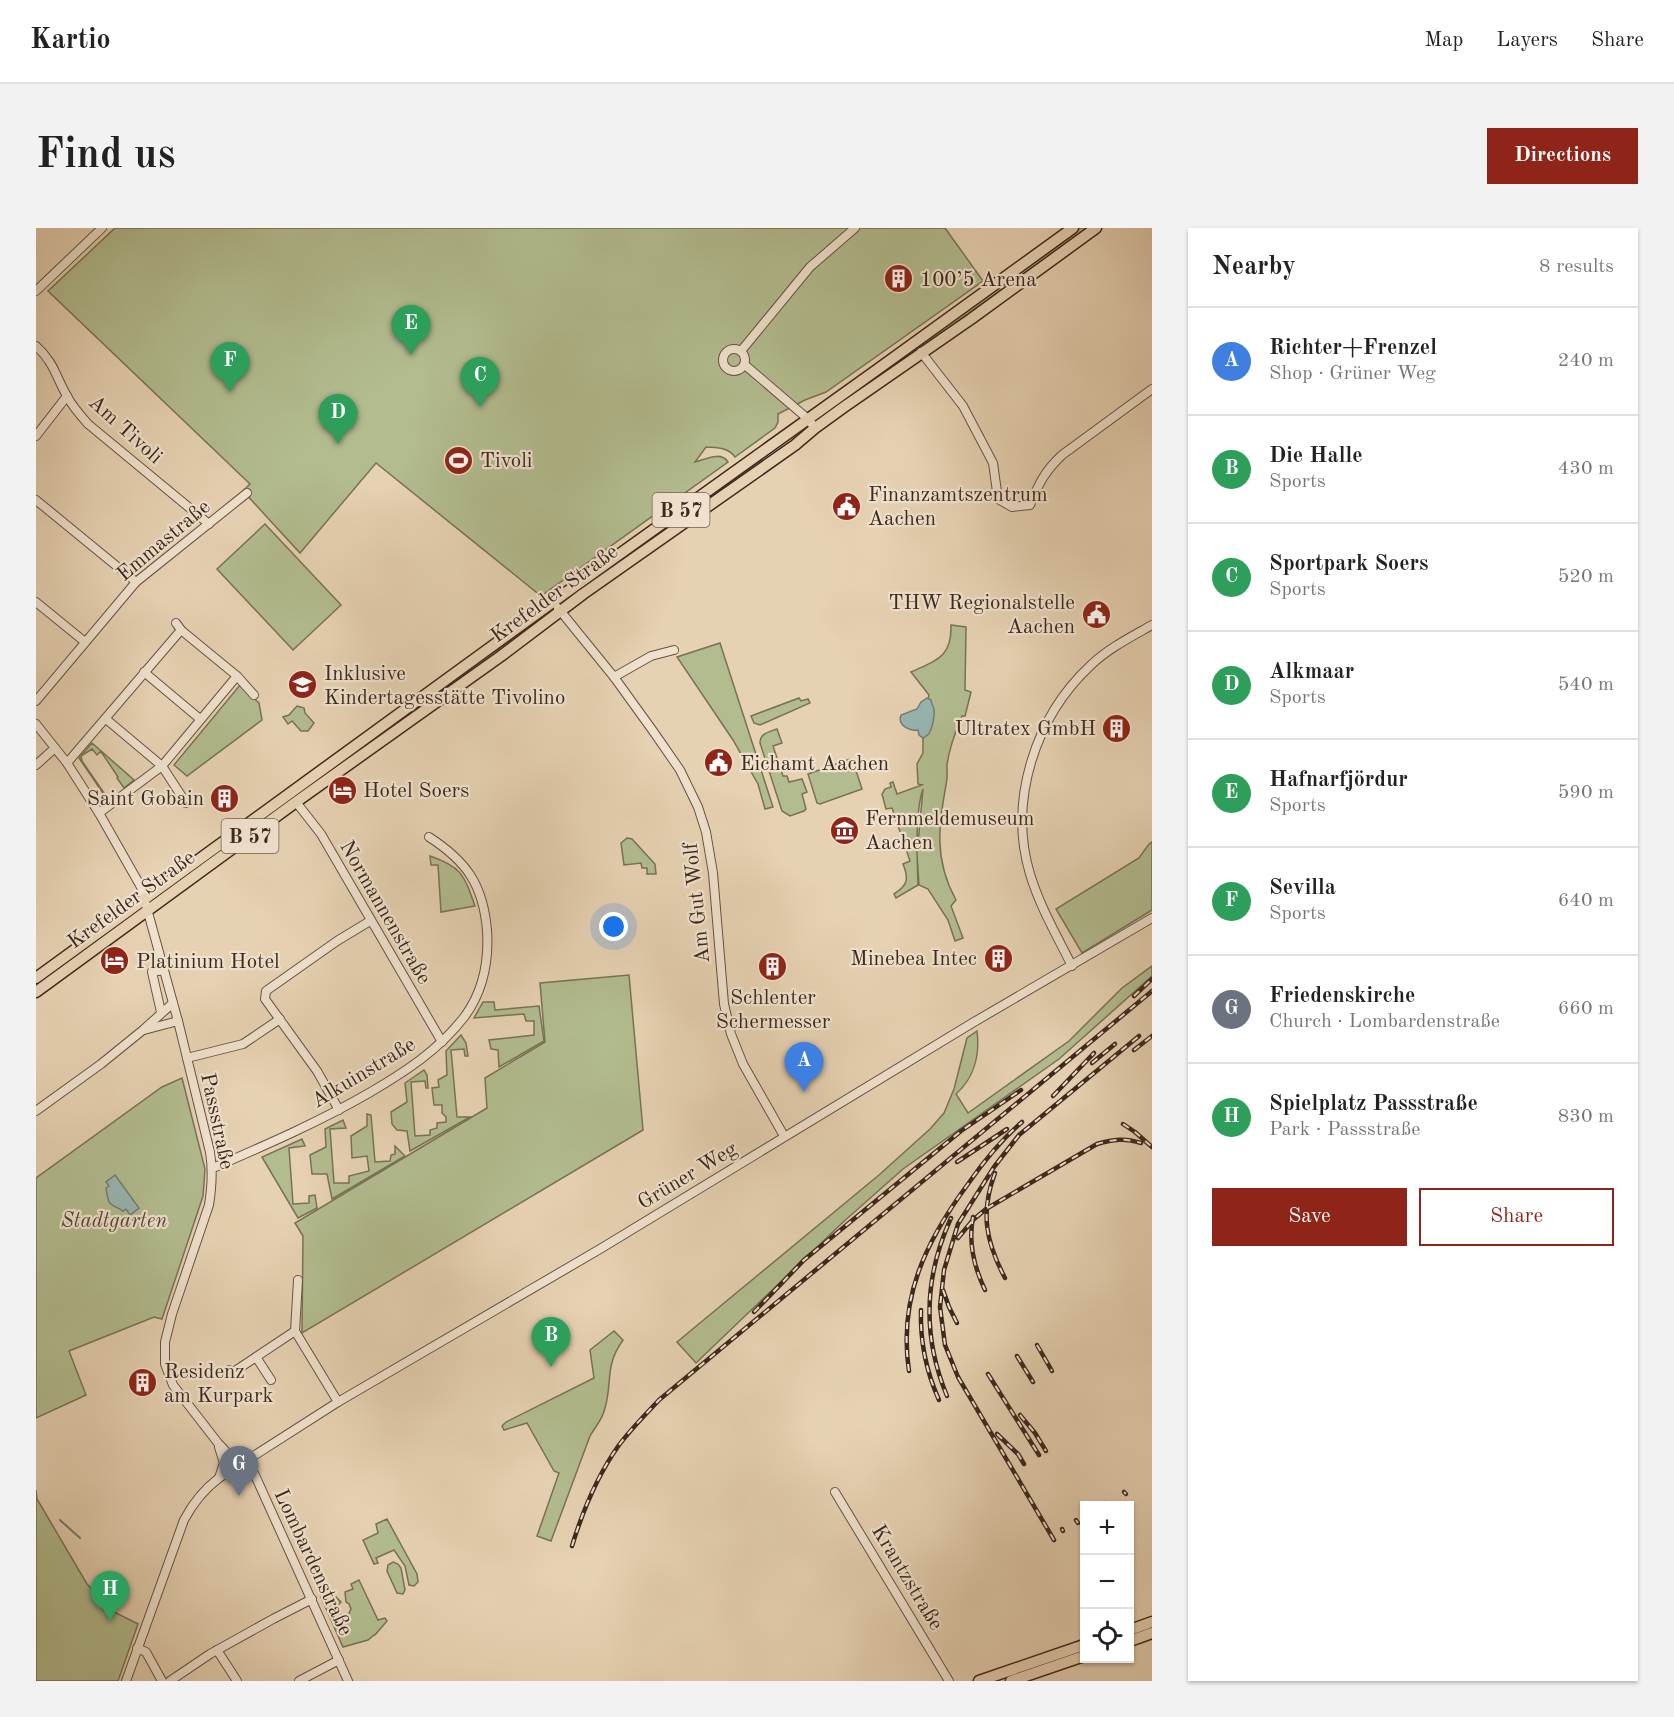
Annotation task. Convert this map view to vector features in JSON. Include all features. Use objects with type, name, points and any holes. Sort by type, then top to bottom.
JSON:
[{"type":"main road","name":"Krefelder Straße","points":[[36,993],[296,802],[501,656],[557,607],[808,418],[1073,228]]},
{"type":"main road","name":"Krefelder Straße","points":[[36,978],[557,607],[720,499],[795,446],[815,428],[1004,296],[1096,228]]},
{"type":"main road","points":[[1134,1629],[1152,1622]]},
{"type":"main road","points":[[1134,1640],[1152,1633]]},
{"type":"main road","points":[[1011,1681],[1080,1648]]},
{"type":"main road","points":[[979,1681],[1080,1657]]},
{"type":"street","points":[[36,291],[102,228]]},
{"type":"street","points":[[741,351],[810,267],[855,228]]},
{"type":"street","name":"Am Tivoli","points":[[36,346],[50,361],[67,396],[88,424],[209,524]]},
{"type":"street","points":[[736,349],[745,355],[745,365],[741,370],[731,371],[726,369],[723,357],[729,350],[736,349]]},
{"type":"street","points":[[921,352],[963,406],[993,463],[998,499],[1012,507],[1030,505],[1042,477],[1062,454],[1152,389]]},
{"type":"street","points":[[745,365],[808,418],[815,428]]},
{"type":"street","points":[[36,436],[67,396]]},
{"type":"street","name":"Emmastraße","points":[[36,701],[136,582],[247,493]]},
{"type":"street","points":[[36,500],[136,582]]},
{"type":"street","points":[[36,602],[85,642]]},
{"type":"street","name":"Am Gut Wolf","points":[[557,607],[615,677],[680,770],[698,807],[706,832],[713,873],[724,1004],[731,1034],[742,1064],[784,1136]]},
{"type":"street","points":[[1072,966],[1042,906],[1030,874],[1023,826],[1028,776],[1044,727],[1067,691],[1093,663],[1120,643],[1152,625]]},
{"type":"street","points":[[67,763],[144,672],[179,626],[237,676],[254,695]]},
{"type":"street","points":[[615,677],[651,656],[674,650]]},
{"type":"street","points":[[144,672],[200,719]]},
{"type":"street","points":[[99,813],[162,766],[237,676]]},
{"type":"street","points":[[106,718],[162,766],[186,803]]},
{"type":"street","name":"Passstraße","points":[[36,724],[67,763],[99,813],[138,879],[146,898],[213,1168],[213,1185],[209,1205],[172,1314],[164,1353],[165,1364],[173,1385],[225,1452],[241,1463]]},
{"type":"street","points":[[36,765],[55,748]]},
{"type":"street","name":"Normannenstraße","points":[[296,802],[321,834],[442,1042]]},
{"type":"street","name":"Alkuinstraße","points":[[213,1168],[339,1110],[399,1075],[442,1042],[465,1016],[477,995],[484,976],[487,937],[483,906],[464,865],[447,849],[429,837]]},
{"type":"street","name":"Grüner Weg","points":[[241,1463],[338,1402],[1152,918]]},
{"type":"street","points":[[339,1110],[317,1071],[265,999],[264,994],[337,941],[370,921]]},
{"type":"street","points":[[161,1012],[153,972],[164,970]]},
{"type":"street","points":[[36,1111],[101,1064],[173,1003]]},
{"type":"street","points":[[187,1058],[243,1044],[280,1019]]},
{"type":"street","points":[[143,1030],[178,1021]]},
{"type":"street","points":[[298,1280],[295,1331],[338,1402]]},
{"type":"street","points":[[229,1370],[232,1373],[295,1331]]},
{"type":"street","points":[[256,1357],[271,1380]]},
{"type":"street","points":[[218,1443],[224,1463],[219,1478]]},
{"type":"street","points":[[126,1681],[184,1520],[194,1502],[207,1487],[241,1463]]},
{"type":"street","name":"Lombardenstraße","points":[[241,1463],[254,1473],[348,1681]]},
{"type":"street","name":"Krantzstraße","points":[[835,1492],[949,1681]]},
{"type":"street","points":[[170,1681],[217,1650],[312,1599]]},
{"type":"street","points":[[137,1648],[146,1652],[162,1681]]},
{"type":"street","points":[[217,1650],[237,1681]]},
{"type":"street","points":[[299,1681],[339,1660]]},
{"type":"green space","points":[[115,228],[945,228],[983,281],[826,392],[778,414],[775,428],[735,457],[726,450],[706,447],[695,462],[717,456],[728,462],[541,596],[376,463],[300,553],[243,491],[250,484],[48,291]]},
{"type":"green space","points":[[1080,228],[1088,228],[828,414],[826,412]]},
{"type":"green space","points":[[265,524],[341,605],[293,650],[217,569]]},
{"type":"green space","points":[[951,625],[966,627],[965,690],[971,692],[965,716],[962,716],[948,759],[940,826],[944,870],[956,900],[951,906],[963,938],[955,941],[948,920],[928,889],[919,885],[917,856],[918,885],[896,898],[894,894],[905,885],[906,881],[903,864],[910,861],[892,808],[886,809],[882,794],[885,789],[891,787],[890,783],[893,782],[897,794],[922,785],[918,784],[917,764],[923,753],[923,720],[929,695],[911,672],[935,660],[946,651],[951,636]],"holes":[[[923,789],[917,853],[920,798]]]},
{"type":"green space","points":[[720,643],[773,807],[765,809],[758,784],[733,740],[677,657]]},
{"type":"green space","points":[[240,685],[259,703],[262,720],[187,776],[174,765]]},
{"type":"green space","points":[[799,698],[801,701],[808,699],[810,703],[760,725],[754,723],[751,716]]},
{"type":"green space","points":[[297,706],[304,708],[305,713],[314,723],[308,731],[301,731],[292,721],[288,724],[283,717],[289,715]]},
{"type":"green space","points":[[777,729],[782,743],[773,746],[783,776],[787,776],[789,782],[802,779],[807,792],[802,794],[806,809],[790,816],[782,811],[760,743],[763,735]]},
{"type":"green space","points":[[92,743],[134,780],[124,788],[100,752],[97,755],[92,749],[81,756],[82,761],[108,796],[107,799],[79,758]]},
{"type":"green space","points":[[850,759],[853,761],[862,789],[820,804],[817,803],[808,774]]},
{"type":"green space","points":[[627,838],[632,839],[655,864],[656,874],[647,874],[647,868],[642,868],[641,863],[624,865],[621,843]]},
{"type":"green space","points":[[1152,842],[1152,910],[1082,953],[1056,909],[1139,858]]},
{"type":"green space","points":[[430,856],[455,868],[464,879],[475,906],[441,912],[438,865],[431,865]]},
{"type":"green space","points":[[1152,966],[1152,976],[1059,1059],[903,1169],[841,1224],[696,1363],[677,1342],[879,1175],[930,1129],[944,1113],[954,1089],[967,1038],[977,1031],[978,1049],[974,1066],[967,1081],[956,1094],[968,1113],[1069,1041],[1122,988]]},
{"type":"green space","points":[[629,975],[643,1130],[302,1333],[303,1236],[295,1223],[487,1108],[485,1078],[545,1042],[540,983]]},
{"type":"green space","points":[[483,1002],[494,1002],[495,1010],[539,1006],[544,1041],[499,1067],[498,1050],[491,1049],[489,1040],[534,1035],[534,1021],[526,1021],[524,1014],[474,1018]]},
{"type":"green space","points":[[461,1035],[466,1043],[468,1056],[465,1056],[464,1049],[451,1050],[457,1117],[470,1117],[410,1151],[407,1131],[397,1130],[392,1124],[391,1112],[407,1102],[405,1083],[424,1070],[427,1075],[428,1088],[426,1088],[425,1081],[411,1082],[415,1136],[430,1135],[430,1130],[437,1128],[437,1123],[446,1122],[446,1117],[442,1113],[442,1105],[434,1105],[432,1088],[439,1087],[438,1080],[447,1075],[446,1051]]},
{"type":"green space","name":"Stadtgarten","points":[[182,1078],[205,1169],[203,1196],[162,1319],[154,1317],[69,1351],[86,1395],[36,1418],[36,1178],[162,1087]]},
{"type":"green space","points":[[367,1114],[371,1115],[375,1162],[390,1161],[391,1155],[395,1154],[395,1146],[405,1156],[332,1199],[327,1174],[312,1174],[310,1155],[326,1147],[325,1129],[343,1120],[346,1128],[330,1129],[334,1183],[349,1183],[349,1176],[369,1171],[367,1156],[352,1158],[351,1136],[367,1126]]},
{"type":"green space","points":[[302,1139],[305,1146],[289,1148],[293,1204],[309,1203],[309,1196],[315,1195],[317,1208],[298,1218],[262,1157]]},
{"type":"green space","points":[[614,1331],[623,1340],[613,1358],[604,1412],[590,1436],[551,1541],[537,1536],[559,1473],[554,1471],[527,1423],[504,1430],[502,1426],[594,1378],[590,1350]]},
{"type":"green space","points":[[36,1490],[37,1499],[87,1584],[114,1612],[138,1624],[118,1681],[36,1681]]},
{"type":"green space","points":[[387,1519],[417,1574],[418,1582],[414,1586],[409,1585],[405,1566],[394,1550],[376,1558],[378,1563],[374,1564],[363,1540],[378,1533],[376,1524]]},
{"type":"green space","points":[[393,1562],[401,1568],[405,1590],[403,1594],[397,1593],[387,1571],[388,1565]]},
{"type":"green space","points":[[359,1580],[378,1620],[385,1618],[387,1621],[368,1640],[343,1647],[321,1597],[325,1595],[328,1601],[336,1597],[341,1602],[337,1606],[338,1612],[343,1616],[348,1615],[351,1609],[346,1602],[345,1592],[353,1589],[351,1584]]},
{"type":"water","points":[[927,698],[931,700],[934,715],[929,734],[923,738],[919,735],[918,730],[905,727],[900,719],[901,715],[917,709]]},
{"type":"water","points":[[115,1175],[139,1208],[130,1215],[126,1209],[123,1211],[108,1201],[106,1188],[109,1186],[106,1182]]},
{"type":"waterway","points":[[60,1520],[80,1538]]},
{"type":"railway","points":[[1134,996],[1152,979]]},
{"type":"railway","points":[[572,1546],[586,1506],[611,1457],[638,1422],[659,1400],[1152,991]]},
{"type":"railway","points":[[1054,1540],[958,1377],[945,1345],[940,1307],[944,1270],[958,1224],[994,1167],[1019,1135],[1139,1036]]},
{"type":"railway","points":[[1134,1050],[1152,1036]]},
{"type":"railway","points":[[1092,1063],[1115,1044]]},
{"type":"railway","points":[[1053,1096],[1094,1053]]},
{"type":"railway","points":[[754,1312],[804,1260],[961,1131],[1021,1090]]},
{"type":"railway","points":[[909,1371],[908,1319],[912,1295],[928,1249],[953,1205],[974,1175],[1000,1143],[1022,1122]]},
{"type":"railway","points":[[1123,1124],[1152,1147]]},
{"type":"railway","points":[[957,1162],[1007,1129]]},
{"type":"railway","points":[[958,1238],[986,1209],[1097,1144],[1119,1140],[1141,1143]]},
{"type":"railway","points":[[995,1173],[988,1201],[987,1227],[993,1252],[1005,1278]]},
{"type":"railway","points":[[973,1217],[971,1236],[973,1255],[985,1290]]},
{"type":"railway","points":[[947,1396],[933,1351],[930,1307],[935,1262],[951,1218]]},
{"type":"railway","points":[[943,1290],[957,1323]]},
{"type":"railway","points":[[921,1310],[925,1356],[939,1400]]},
{"type":"railway","points":[[1037,1345],[1052,1371]]},
{"type":"railway","points":[[1017,1356],[1033,1382]]},
{"type":"railway","points":[[988,1374],[1039,1455]]},
{"type":"railway","points":[[1020,1415],[1046,1451]]},
{"type":"railway","points":[[997,1434],[1018,1454],[1024,1464]]},
{"type":"place","name":"100’5 Arena","points":[[899,279]]},
{"type":"place","name":"Hafnarfjördur","points":[[411,355]]},
{"type":"place","name":"Sevilla","points":[[230,392]]},
{"type":"place","name":"Sportpark Soers","points":[[480,407]]},
{"type":"place","name":"Alkmaar","points":[[338,444]]},
{"type":"place","name":"Tivoli","points":[[459,460]]},
{"type":"place","name":"Finanzamtszentrum Aachen","points":[[847,506]]},
{"type":"place","name":"THW Regionalstelle Aachen","points":[[1096,614]]},
{"type":"place","name":"Inklusive Kindertagesstätte Tivolino","points":[[303,685]]},
{"type":"place","name":"Ultratex GmbH","points":[[1117,728]]},
{"type":"place","name":"Eichamt Aachen","points":[[719,763]]},
{"type":"place","name":"Hotel Soers","points":[[342,790]]},
{"type":"place","name":"Saint Gobain","points":[[225,798]]},
{"type":"place","name":"Fernmeldemuseum Aachen","points":[[844,830]]},
{"type":"place","name":"Minebea Intec","points":[[998,958]]},
{"type":"place","name":"Platinium Hotel","points":[[115,961]]},
{"type":"place","name":"Schlenter Schermesser","points":[[773,966]]},
{"type":"place","name":"Richter+Frenzel","points":[[804,1092]]},
{"type":"place","name":"Die Halle","points":[[551,1367]]},
{"type":"place","name":"Residenz am Kurpark","points":[[143,1383]]},
{"type":"place","name":"Friedenskirche","points":[[239,1496]]},
{"type":"place","name":"Spielplatz Passstraße","points":[[110,1621]]}]
